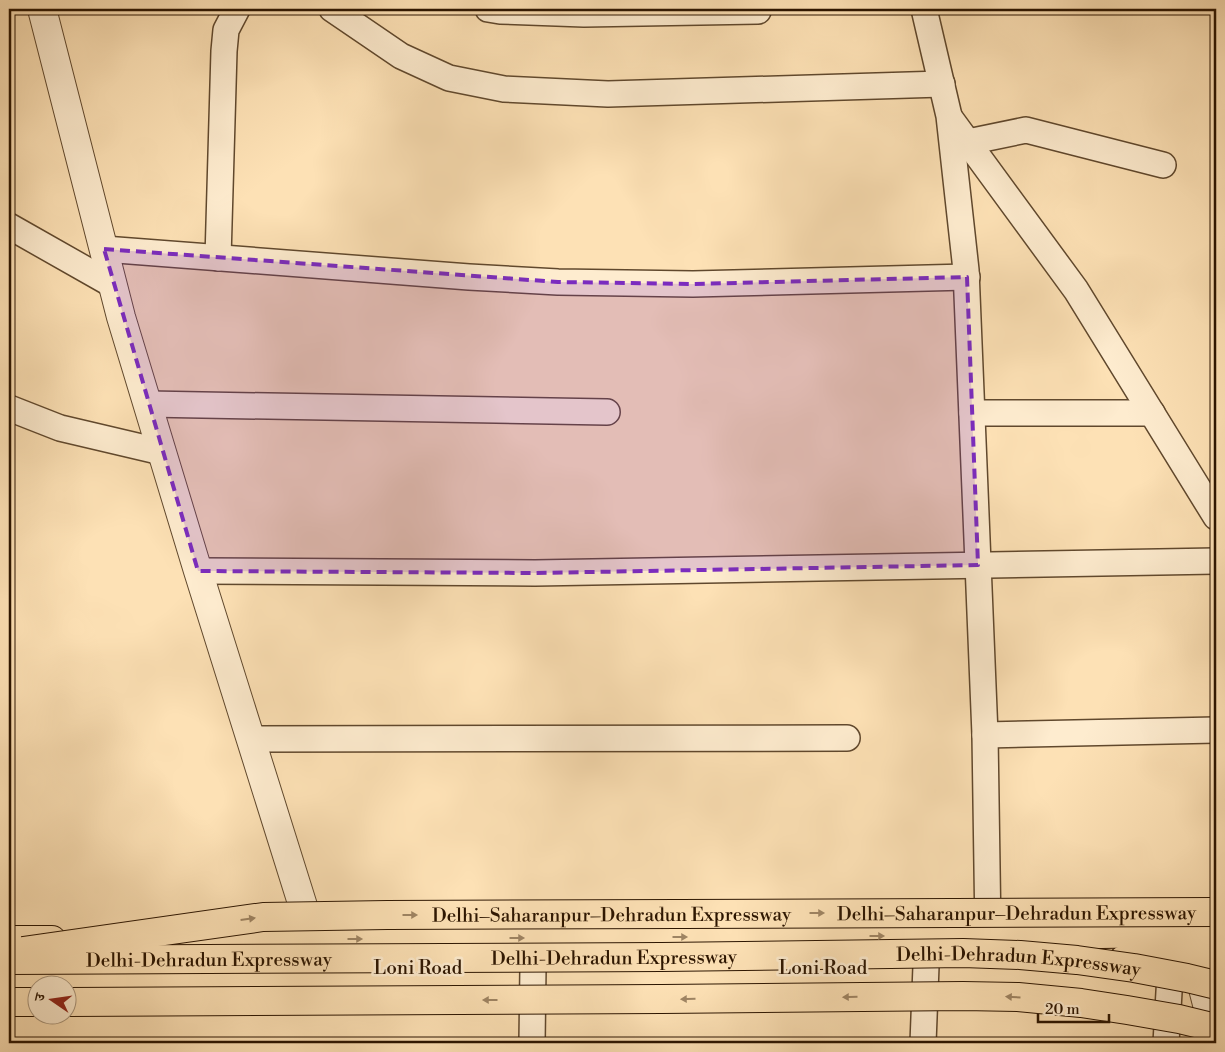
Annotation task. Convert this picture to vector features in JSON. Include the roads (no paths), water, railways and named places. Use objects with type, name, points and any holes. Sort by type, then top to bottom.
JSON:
[{"type":"highway","name":"Delhi–Saharanpur–Dehradun Expressway","points":[[9,953],[263,917],[1216,912]]},
{"type":"highway","name":"Loni Road","points":[[9,940],[988,936],[1198,948]]},
{"type":"highway","name":"Loni Road","points":[[9,968],[926,966],[1198,948]]},
{"type":"highway","name":"Delhi-Dehradun Expressway","points":[[9,960],[652,957],[963,953],[1077,960],[1134,968],[1216,985]]},
{"type":"highway","name":"Delhi-Dehradun Expressway","points":[[78,1002],[963,996],[1081,1003],[1216,1028]]},
{"type":"highway","points":[[9,1002],[28,1002]]},
{"type":"street","points":[[42,9],[121,317],[313,939],[303,968]]},
{"type":"street","points":[[218,258],[224,51],[226,30],[237,9]]},
{"type":"street","points":[[332,9],[401,56],[449,78],[504,89],[608,94],[942,84]]},
{"type":"street","points":[[488,9],[584,14],[758,11]]},
{"type":"street","points":[[924,9],[949,116],[967,277],[985,735],[988,936]]},
{"type":"street","points":[[949,116],[1076,290],[1216,517]]},
{"type":"street","points":[[968,142],[1026,130],[1163,165]]},
{"type":"street","points":[[9,226],[113,285]]},
{"type":"street","points":[[104,249],[558,282],[693,284],[967,277]]},
{"type":"street","points":[[148,404],[607,412]]},
{"type":"street","points":[[9,408],[60,428],[162,452]]},
{"type":"street","points":[[972,413],[1152,413]]},
{"type":"street","points":[[198,571],[535,573],[1216,561]]},
{"type":"street","points":[[985,735],[1216,730]]},
{"type":"street","points":[[252,740],[847,738]]},
{"type":"street","points":[[1198,948],[1209,1012],[1216,1017]]},
{"type":"street","points":[[1166,1043],[1198,948]]},
{"type":"street","points":[[923,1043],[926,966]]},
{"type":"street","points":[[532,1043],[533,967]]}]
